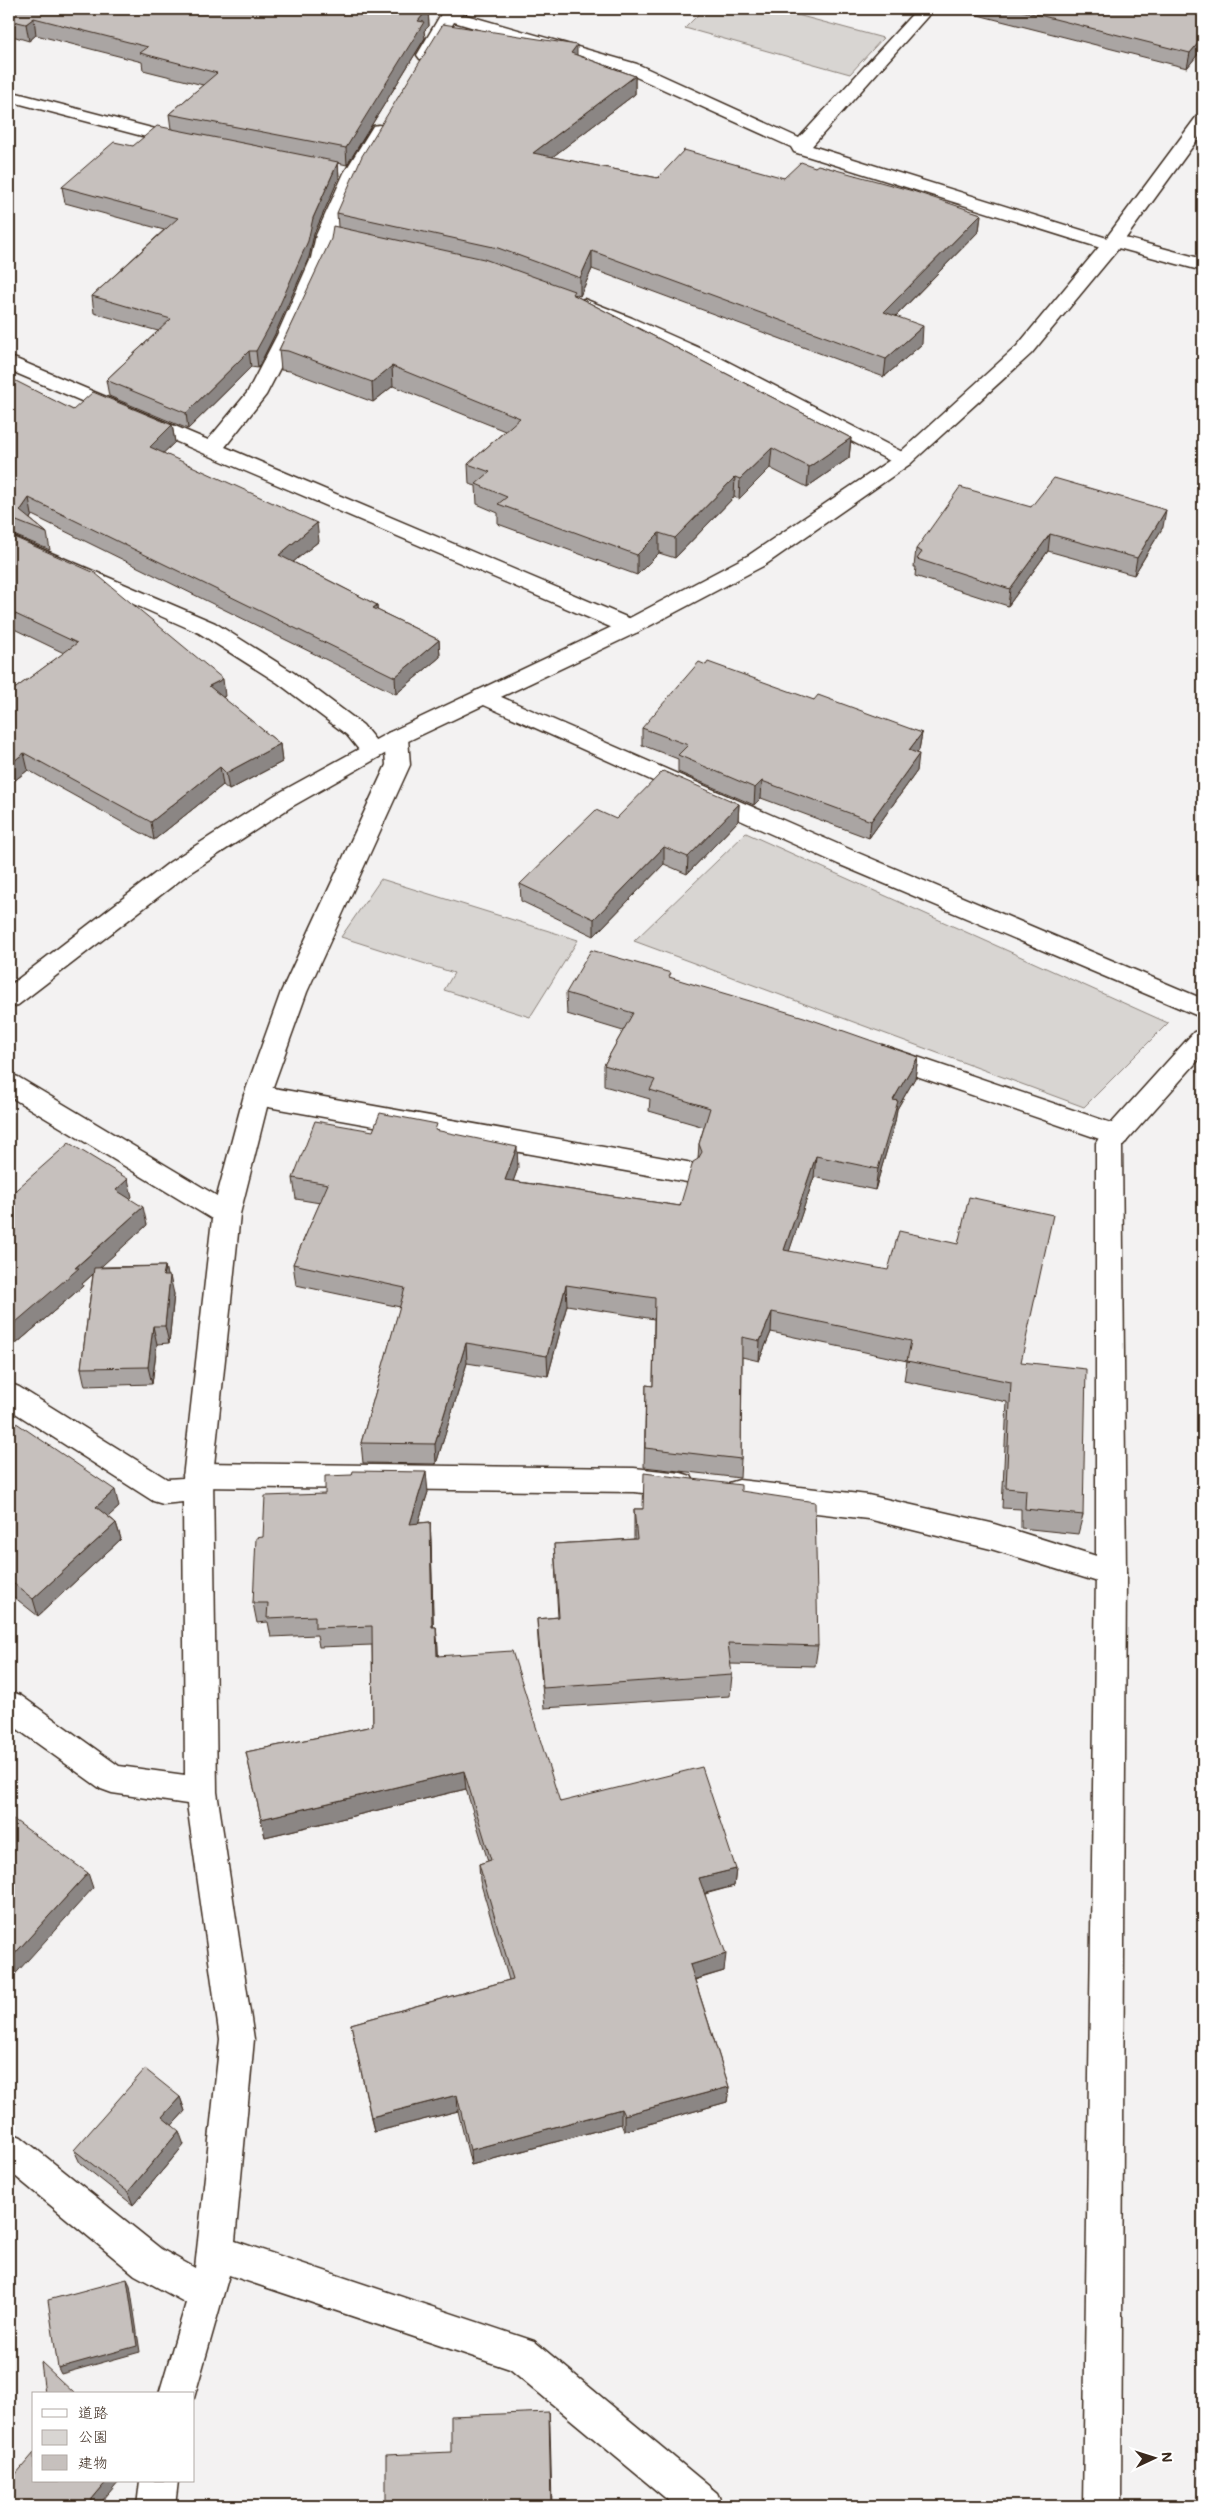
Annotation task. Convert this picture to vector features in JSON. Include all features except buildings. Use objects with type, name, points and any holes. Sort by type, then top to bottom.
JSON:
[{"type":"street","points":[[926,9],[800,148],[1112,243],[1203,265]]},
{"type":"street","points":[[419,66],[452,12],[631,68],[803,146]]},
{"type":"street","points":[[9,96],[47,108],[200,145]]},
{"type":"street","points":[[212,449],[256,395],[287,336],[322,258],[325,235],[353,173],[389,115]]},
{"type":"street","points":[[9,999],[180,868],[283,801],[396,738],[630,627],[757,560],[904,460],[1024,350],[1112,243],[1203,120]]},
{"type":"street","points":[[334,169],[353,173]]},
{"type":"street","points":[[325,235],[382,247]]},
{"type":"street","points":[[562,296],[625,321],[707,360],[904,460]]},
{"type":"street","points":[[9,363],[630,627]]},
{"type":"street","points":[[9,541],[207,628],[301,690],[355,730],[372,751]]},
{"type":"street","points":[[483,696],[847,858],[1203,1009]]},
{"type":"street","points":[[179,2392],[207,2296],[216,2253],[238,2039],[201,1792],[198,1482],[226,1214],[257,1095],[294,992],[398,764],[396,738]]},
{"type":"street","points":[[1102,2506],[1111,1573],[1110,1143],[1203,1039]]},
{"type":"street","points":[[863,1047],[1117,1135]]},
{"type":"street","points":[[9,1084],[226,1214]]},
{"type":"street","points":[[257,1095],[687,1172]]},
{"type":"street","points":[[9,1395],[163,1492],[198,1482],[634,1480],[868,1507],[991,1536],[1111,1573]]},
{"type":"street","points":[[9,1705],[112,1779],[201,1792]]},
{"type":"street","points":[[9,2150],[148,2262],[207,2296]]},
{"type":"street","points":[[216,2253],[521,2354],[704,2506]]},
{"type":"street","points":[[156,2506],[159,2482]]},
{"type":"green space","points":[[704,9],[775,9],[883,38],[850,74],[685,28]]},
{"type":"green space","points":[[746,833],[1168,1023],[1084,1107],[634,941]]},
{"type":"green space","points":[[381,879],[578,940],[530,1017],[444,990],[454,973],[341,937]]}]
